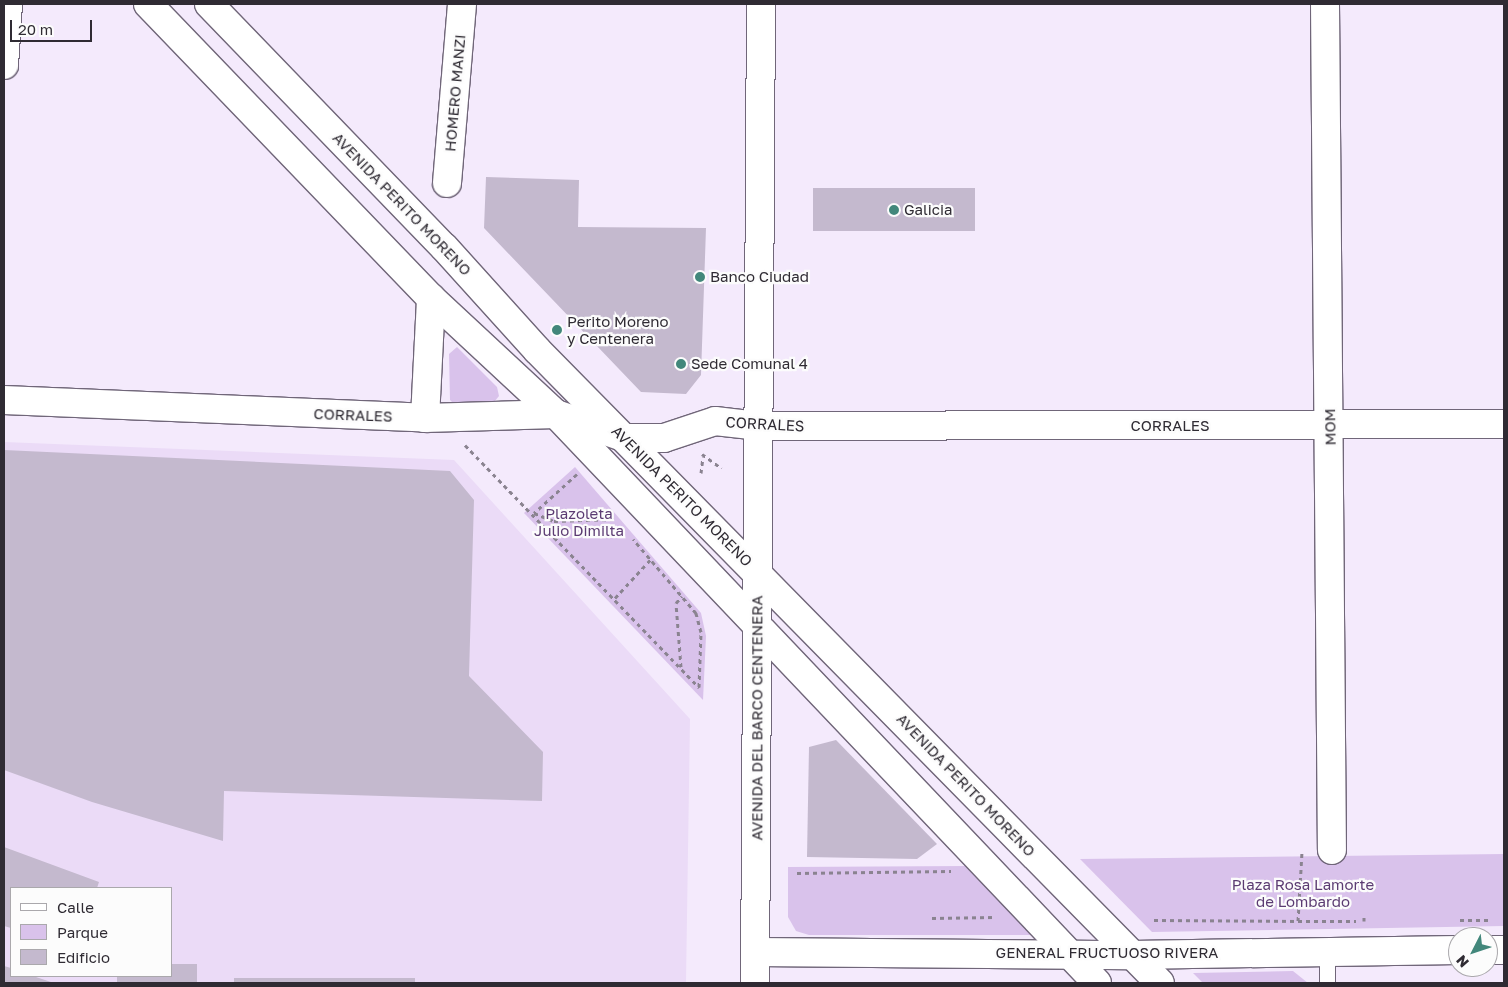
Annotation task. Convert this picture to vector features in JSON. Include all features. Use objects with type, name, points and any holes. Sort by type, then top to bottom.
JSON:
[{"type":"main road","points":[[4,64],[8,4]]},
{"type":"main road","points":[[148,4],[431,298],[556,414],[1098,983]]},
{"type":"main road","name":"AVENIDA PERITO MORENO","points":[[209,4],[444,247],[537,350],[758,572],[1160,983]]},
{"type":"main road","name":"HOMERO MANZI","points":[[447,183],[462,4]]},
{"type":"main road","name":"AVENIDA DEL BARCO CENTENERA","points":[[755,983],[761,4]]},
{"type":"main road","name":"MOM","points":[[1325,4],[1330,426],[1332,850]]},
{"type":"main road","points":[[426,418],[431,298]]},
{"type":"main road","name":"CORRALES","points":[[4,400],[426,418],[556,414],[626,438],[664,438],[715,421],[758,426],[1330,426],[1504,424]]},
{"type":"main road","name":"GENERAL FRUCTUOSO RIVERA","points":[[756,952],[1132,955],[1448,950]]},
{"type":"lane","points":[[1327,952],[1327,983]]},
{"type":"path","points":[[426,418],[474,450],[699,687],[701,632],[696,613],[628,532]]},
{"type":"path","points":[[701,472],[703,457],[721,468]]},
{"type":"path","points":[[534,513],[577,474],[584,481]]},
{"type":"path","points":[[610,512],[622,526]]},
{"type":"path","points":[[534,513],[554,521],[616,519]]},
{"type":"path","points":[[615,598],[651,559]]},
{"type":"path","points":[[681,668],[676,603],[682,596]]},
{"type":"path","points":[[1154,920],[1298,921],[1302,850],[1332,850]]},
{"type":"path","points":[[797,873],[961,871]]},
{"type":"path","points":[[995,911],[1001,917]]},
{"type":"path","points":[[1364,915],[1364,922]]},
{"type":"shaded area","points":[[4,442],[454,460],[690,719],[686,983],[4,983]]},
{"type":"green space","points":[[457,347],[497,387],[499,396],[490,407],[457,407],[450,400],[449,354]]},
{"type":"green space","name":"Plazoleta Julio Dimilta","points":[[575,467],[701,613],[706,636],[703,700],[524,513]]},
{"type":"green space","name":"Plaza Rosa Lamorte de Lombardo","points":[[1504,854],[1504,926],[1152,932],[1080,859]]},
{"type":"green space","points":[[967,866],[1034,935],[809,935],[796,931],[788,917],[788,867]]},
{"type":"green space","points":[[1293,971],[1308,983],[1203,983],[1193,973]]},
{"type":"building","points":[[486,177],[579,180],[578,227],[706,228],[701,375],[686,394],[641,392],[484,228]]},
{"type":"building","name":"Galicia","points":[[813,188],[975,188],[975,231],[813,231]]},
{"type":"building","points":[[4,450],[450,471],[474,500],[469,676],[543,752],[542,801],[224,791],[223,841],[92,802],[4,770]]},
{"type":"building","points":[[836,740],[937,844],[917,859],[807,857],[809,747]]},
{"type":"building","points":[[4,847],[99,882],[97,887],[10,887],[10,928],[4,926]]},
{"type":"building","points":[[172,964],[197,964],[197,983],[117,983],[117,977],[172,977]]},
{"type":"building","points":[[4,966],[10,968],[10,977],[36,977],[54,983],[4,983]]},
{"type":"building","points":[[234,978],[415,978],[415,983],[234,983]]},
{"type":"place","name":"Galicia","points":[[894,210]]},
{"type":"place","name":"Banco Ciudad","points":[[700,277]]},
{"type":"place","name":"Perito Moreno y Centenera","points":[[557,330]]},
{"type":"place","name":"Sede Comunal 4","points":[[681,364]]}]
